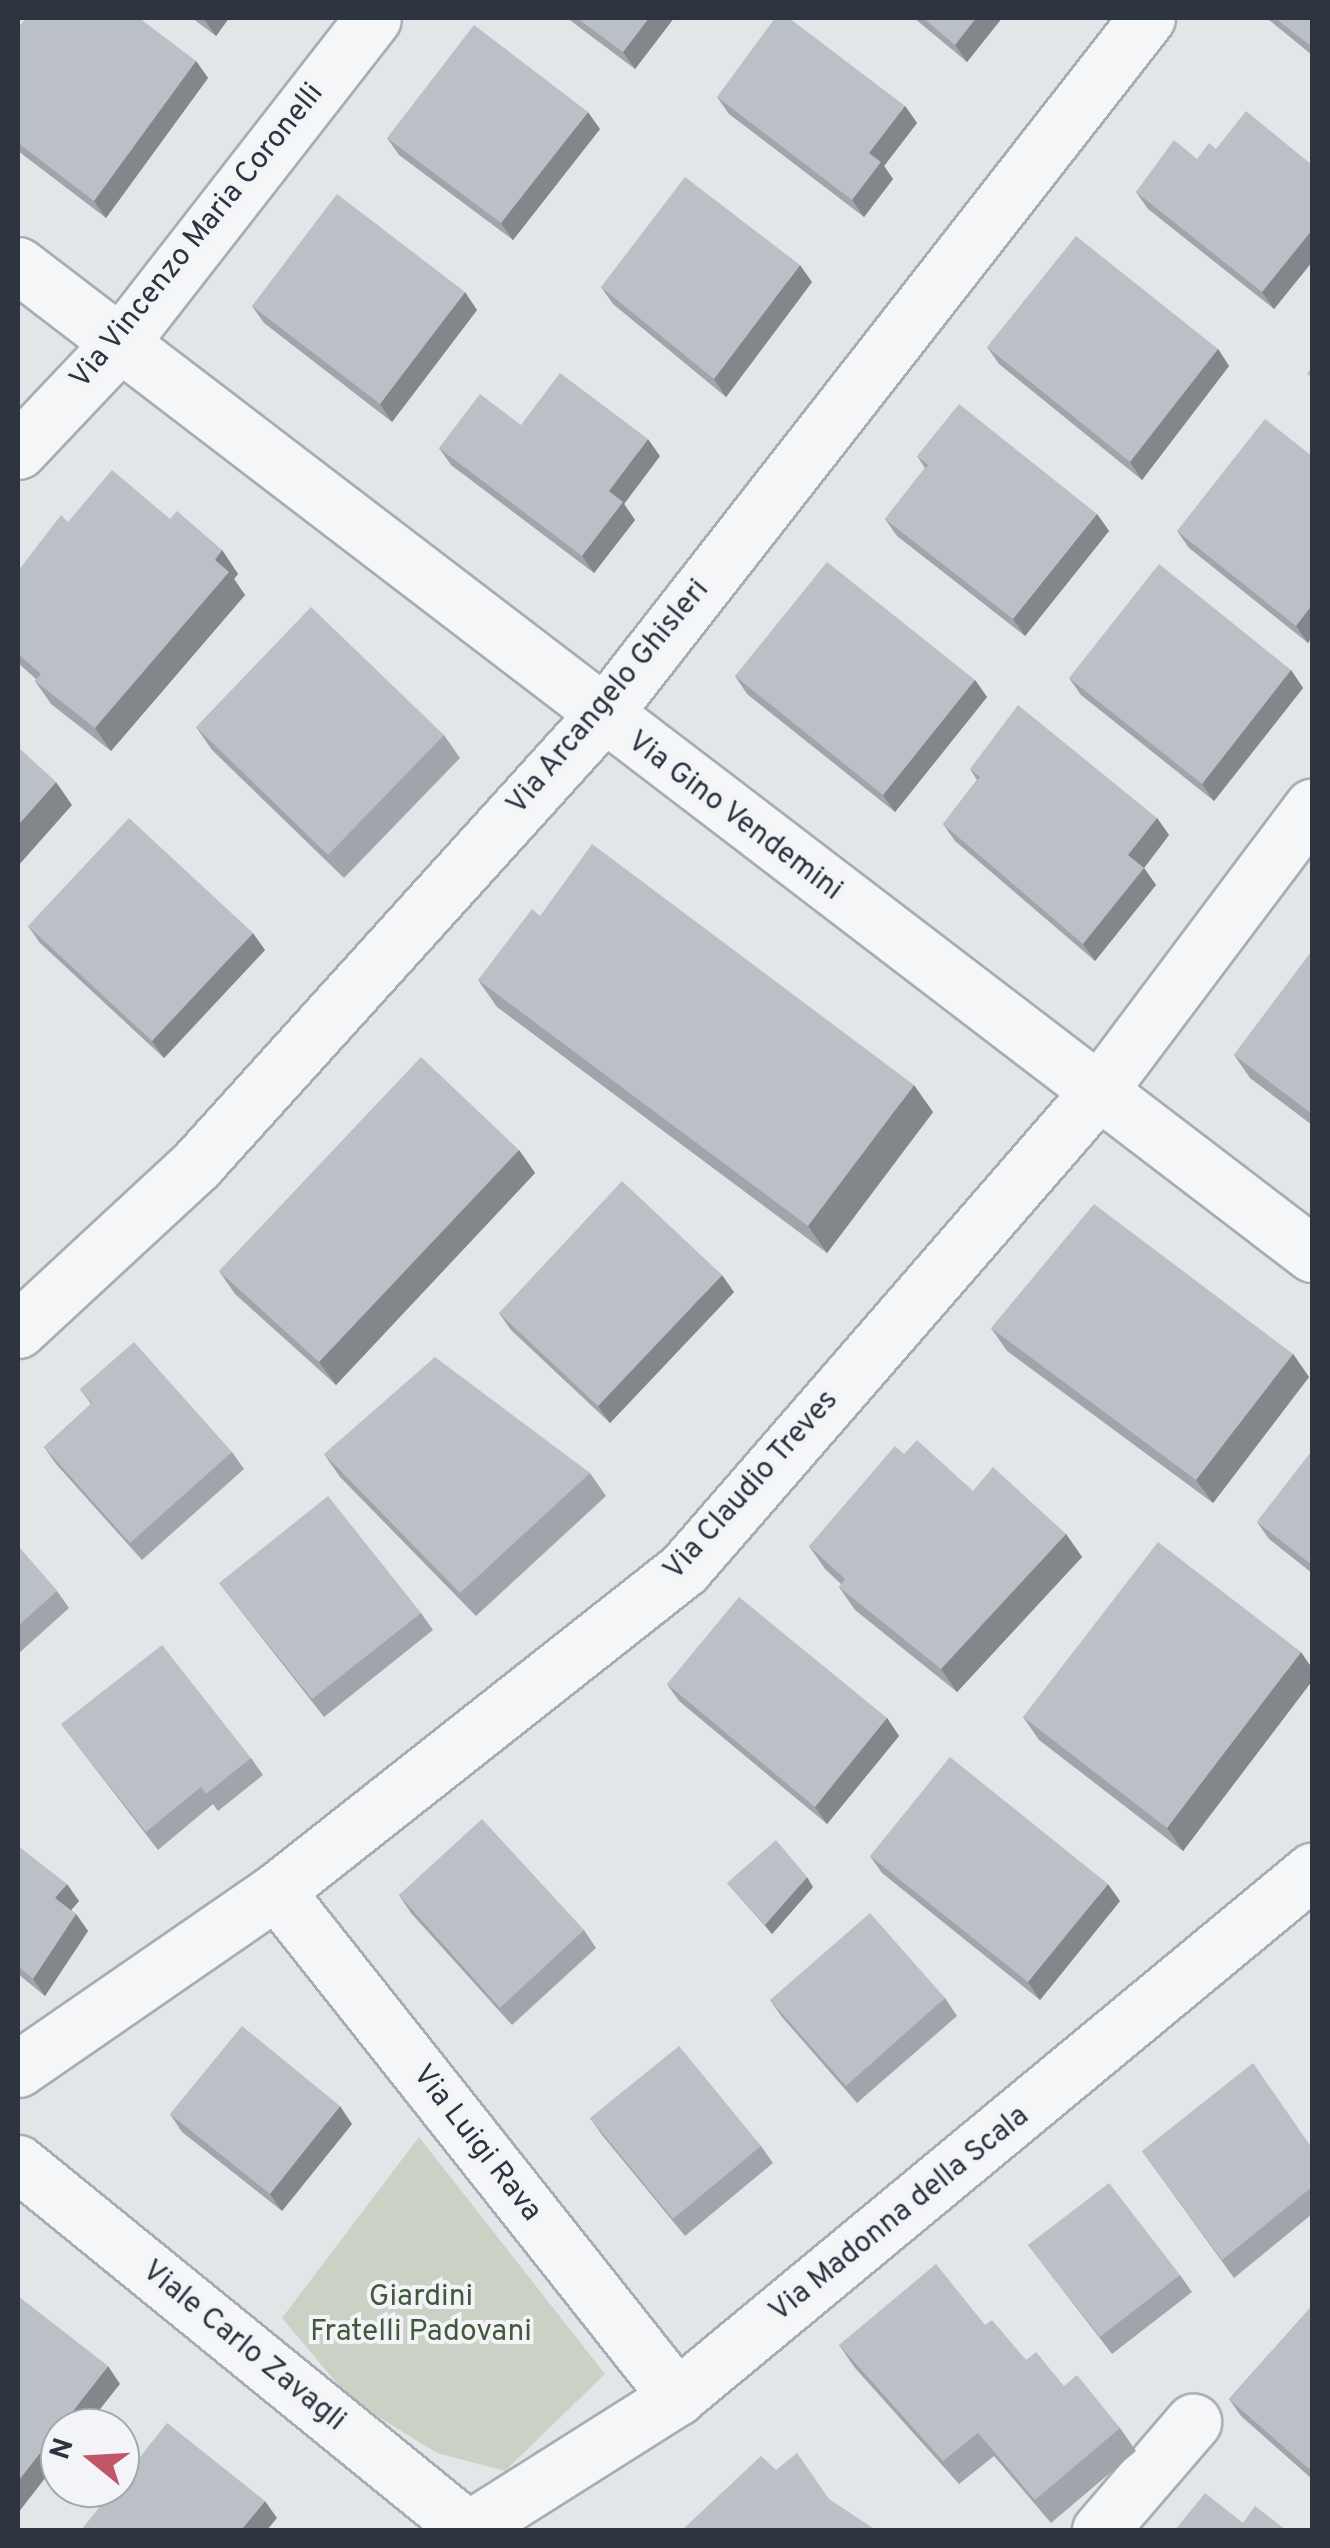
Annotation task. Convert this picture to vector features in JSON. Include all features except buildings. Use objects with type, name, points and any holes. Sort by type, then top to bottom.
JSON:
[{"type":"street","name":"Via Vincenzo Maria Coronelli","points":[[18,451],[121,342],[373,18]]},
{"type":"street","name":"Via Arcangelo Ghisleri","points":[[18,1330],[197,1164],[602,717],[1147,18]]},
{"type":"street","name":"Via Gino Vendemini","points":[[18,266],[602,717],[1312,1254]]},
{"type":"street","name":"Via Claudio Treves","points":[[18,2069],[276,1891],[684,1569],[1096,1092],[1312,808]]},
{"type":"street","name":"Via Madonna della Scala","points":[[468,2530],[677,2397],[1312,1871]]},
{"type":"street","name":"Via Luigi Rava","points":[[276,1891],[677,2397]]},
{"type":"street","name":"Viale Carlo Zavagli","points":[[18,2163],[468,2530]]},
{"type":"street","points":[[1100,2530],[1193,2422]]},
{"type":"green space","name":"Giardini Fratelli Padovani","points":[[419,2137],[605,2374],[505,2471],[437,2453],[351,2400],[282,2318]]}]
